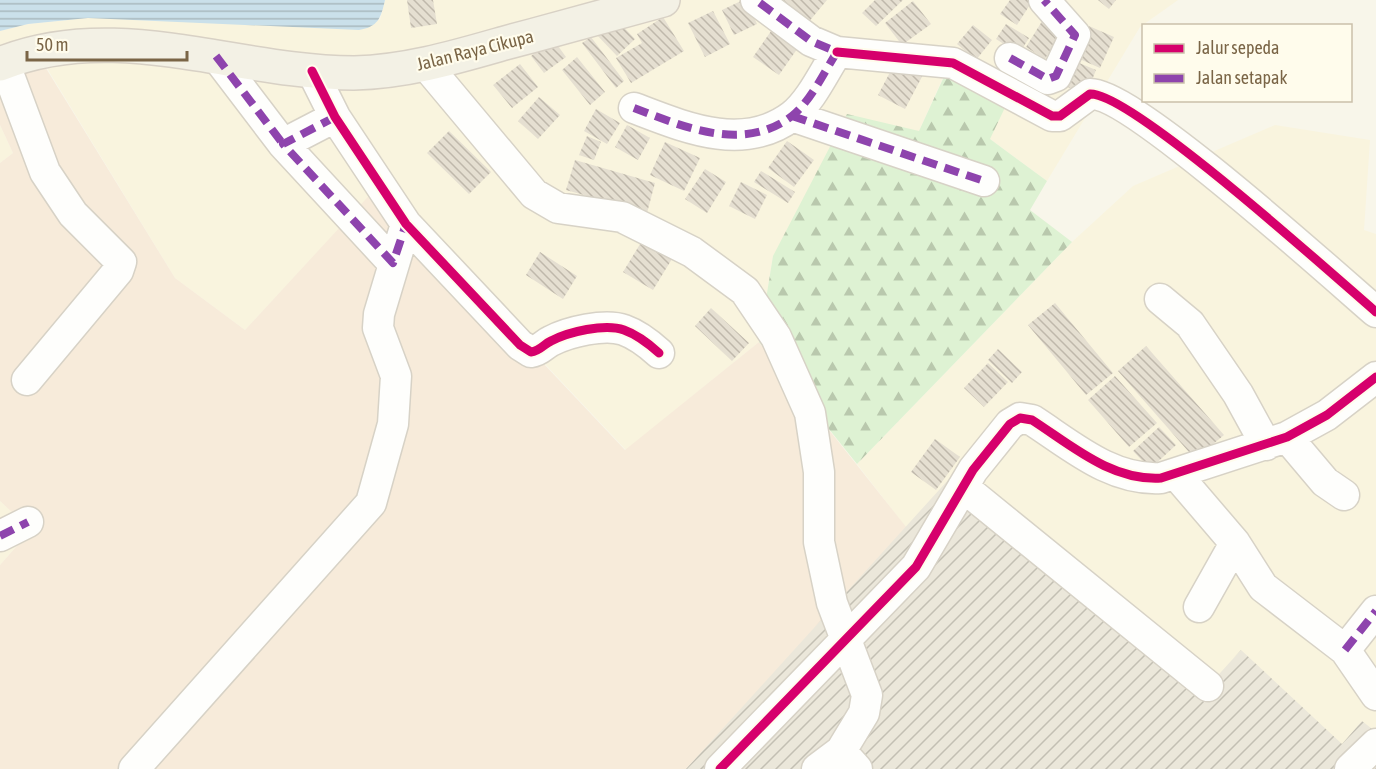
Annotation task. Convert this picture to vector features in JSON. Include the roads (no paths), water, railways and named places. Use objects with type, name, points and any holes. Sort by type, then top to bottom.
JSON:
[{"type":"main road","name":"Jalan Raya Cikupa","points":[[2,63],[41,51],[83,45],[180,49],[312,71],[357,73],[426,65],[663,0]]},
{"type":"street","points":[[756,0],[804,36],[837,52],[952,63],[1052,116],[1060,116],[1090,94],[1109,98],[1152,126],[1220,179],[1376,312]]},
{"type":"street","points":[[1010,58],[1048,79],[1056,76],[1075,35],[1044,0]]},
{"type":"street","points":[[634,108],[693,131],[744,134],[764,131],[792,116],[805,102],[837,52]]},
{"type":"street","points":[[216,56],[283,144],[393,263]]},
{"type":"street","points":[[2,63],[45,172],[73,214],[121,262],[118,271],[27,380]]},
{"type":"street","points":[[426,65],[448,94],[543,202],[558,208],[612,214],[692,252],[745,291],[776,338],[810,413],[819,472],[819,542],[832,603],[867,695],[849,760],[817,769]]},
{"type":"street","points":[[312,71],[335,117],[406,224],[520,345],[531,352],[551,341],[575,333],[621,329],[641,338],[658,353]]},
{"type":"street","points":[[792,116],[984,181]]},
{"type":"street","points":[[283,144],[335,117]]},
{"type":"street","points":[[134,769],[371,503],[393,424],[396,376],[378,328],[379,314],[406,224]]},
{"type":"street","points":[[1160,299],[1190,324],[1238,394],[1277,441],[1325,482],[1344,495]]},
{"type":"street","points":[[720,769],[916,567],[973,470],[1010,424],[1020,418],[1032,420],[1112,471],[1144,479],[1176,474],[1277,441],[1327,415],[1376,377]]},
{"type":"street","points":[[1176,474],[1235,543],[1263,586],[1345,650],[1376,695]]},
{"type":"street","points":[[963,487],[1208,686]]},
{"type":"street","points":[[0,536],[28,522]]},
{"type":"street","points":[[1199,608],[1235,543]]},
{"type":"street","points":[[1345,650],[1376,611]]},
{"type":"street","points":[[1350,769],[1376,744]]},
{"type":"water","points":[[0,0],[385,0],[378,21],[371,27],[359,30],[88,18],[28,24],[0,31]]}]
